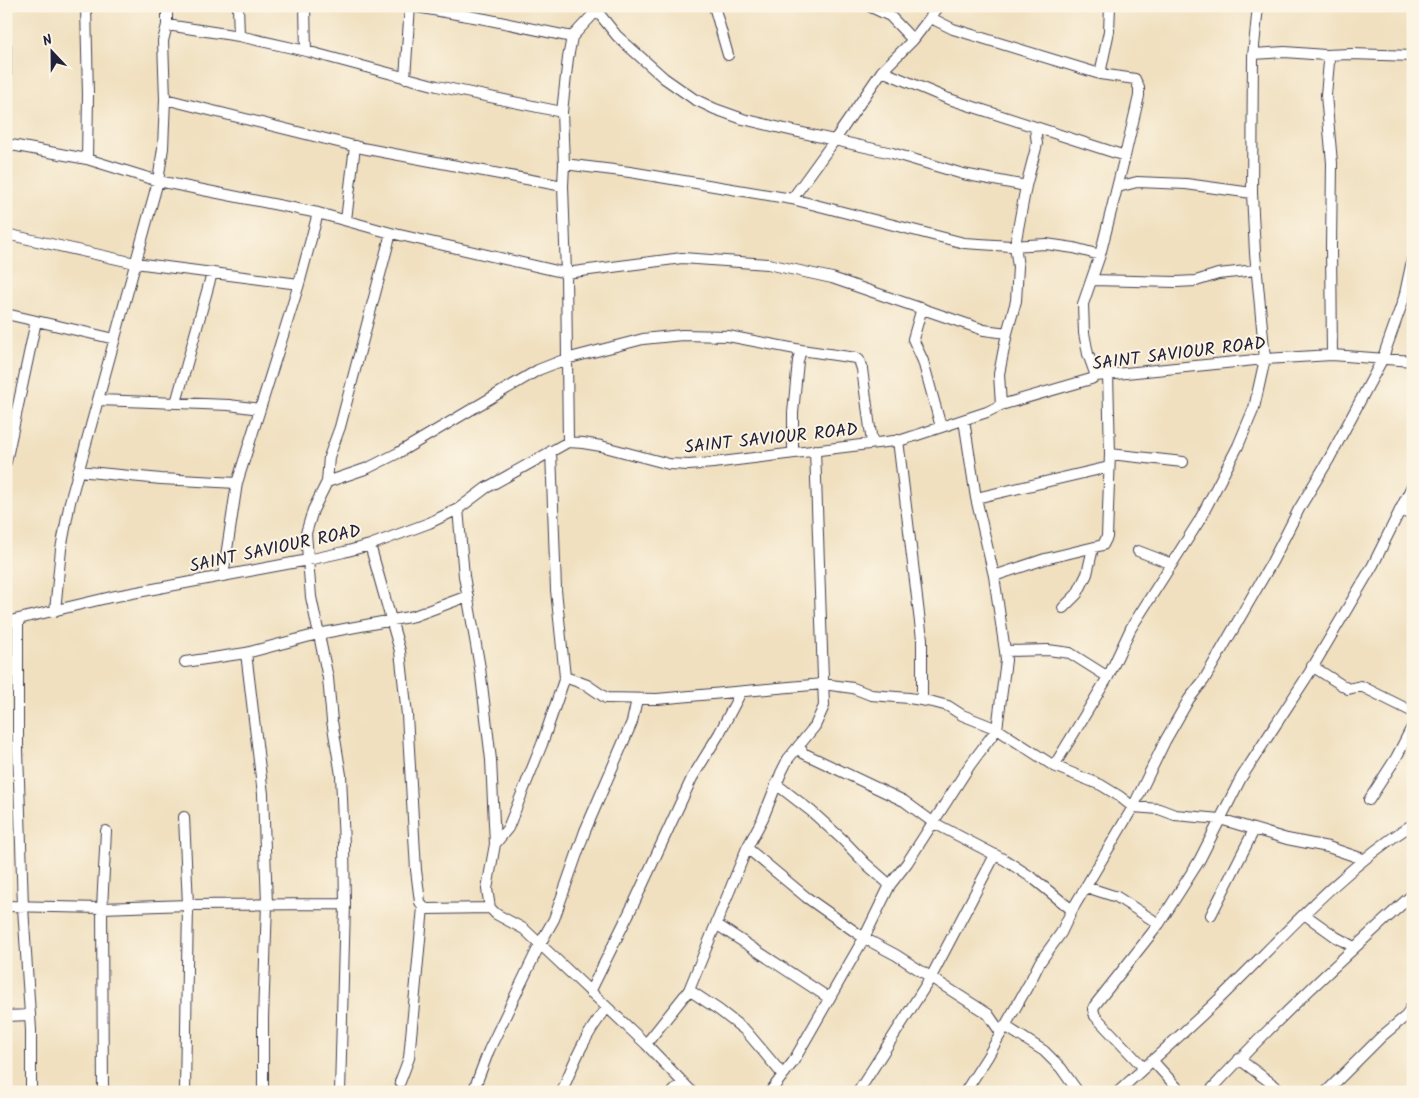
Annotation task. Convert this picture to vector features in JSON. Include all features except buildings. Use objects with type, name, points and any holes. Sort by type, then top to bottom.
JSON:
[{"type":"street","points":[[86,6],[87,159]]},
{"type":"street","points":[[55,611],[61,549],[78,471],[158,181],[163,148],[165,100],[163,41],[167,24],[167,6]]},
{"type":"street","points":[[238,6],[239,36]]},
{"type":"street","points":[[306,6],[306,51]]},
{"type":"street","points":[[405,78],[411,6],[572,37]]},
{"type":"street","points":[[714,6],[728,55]]},
{"type":"street","points":[[869,6],[890,16],[913,40]]},
{"type":"street","points":[[792,199],[882,71],[913,40],[939,6]]},
{"type":"street","points":[[1100,74],[1109,31],[1110,6]]},
{"type":"street","points":[[1054,766],[1108,677],[1131,628],[1199,522],[1238,446],[1254,408],[1265,359],[1256,270],[1252,193],[1253,54],[1258,6]]},
{"type":"street","points":[[568,442],[562,112],[572,37],[599,8],[617,36],[664,78],[694,99],[715,109],[743,119],[892,153],[963,174],[1026,186]]},
{"type":"street","points":[[931,18],[953,29],[1100,74],[1132,78],[1137,83],[1139,96],[1126,156],[1100,255],[1083,304],[1084,333],[1088,354],[1096,376]]},
{"type":"street","points":[[167,24],[239,36],[306,51],[437,86],[562,112]]},
{"type":"street","points":[[6,46],[6,111]]},
{"type":"street","points":[[1253,54],[1285,52],[1325,56],[1351,54],[1413,56]]},
{"type":"street","points":[[1325,56],[1329,62],[1326,94],[1332,163],[1332,355]]},
{"type":"street","points":[[882,71],[946,98],[1126,156]]},
{"type":"street","points":[[165,100],[355,146],[563,186]]},
{"type":"street","points":[[1001,405],[999,374],[1007,333],[1016,301],[1018,267],[1016,245],[1026,186],[1037,144],[1035,127]]},
{"type":"street","points":[[6,144],[87,159],[158,181],[318,212],[391,233],[566,273],[682,258],[768,264],[832,278],[984,330],[1007,333]]},
{"type":"street","points":[[346,220],[355,146]]},
{"type":"street","points":[[564,164],[630,172],[792,199],[964,243],[1046,244],[1074,248],[1100,255]]},
{"type":"street","points":[[1118,187],[1137,182],[1186,184],[1252,193]]},
{"type":"street","points":[[223,576],[237,483],[299,284],[318,212]]},
{"type":"street","points":[[340,1092],[345,904],[341,775],[332,721],[328,678],[311,596],[306,533],[313,510],[327,482],[329,457],[340,427],[391,233]]},
{"type":"street","points":[[6,234],[135,263],[299,284]]},
{"type":"street","points":[[965,1092],[1040,962],[1061,934],[1072,910],[1133,807],[1165,740],[1188,699],[1204,680],[1329,459],[1355,407],[1382,360],[1410,278],[1413,256]]},
{"type":"street","points":[[1092,280],[1196,281],[1218,274],[1256,270]]},
{"type":"street","points":[[176,403],[212,273]]},
{"type":"street","points":[[922,308],[913,339],[923,360],[941,427]]},
{"type":"street","points":[[6,314],[115,339]]},
{"type":"street","points":[[6,462],[36,321]]},
{"type":"street","points":[[327,482],[368,468],[398,453],[538,370],[566,359],[643,339],[682,335],[728,336],[856,358],[859,360],[862,369],[872,443]]},
{"type":"street","points":[[793,452],[793,413],[798,361],[801,350]]},
{"type":"street","name":"SAINT SAVIOUR ROAD","points":[[6,622],[111,597],[308,560],[370,545],[429,523],[458,509],[486,488],[568,442],[601,446],[669,464],[713,463],[898,440],[964,420],[1001,405],[1108,374],[1265,359],[1332,355],[1413,361]]},
{"type":"street","points":[[994,576],[1045,559],[1103,545],[1106,537],[1110,454],[1108,374]]},
{"type":"street","points":[[99,400],[229,405],[260,409]]},
{"type":"street","points":[[770,1092],[793,1062],[864,938],[890,885],[934,823],[970,765],[997,729],[1006,660],[1005,650],[994,576],[976,498],[964,420]]},
{"type":"street","points":[[898,440],[922,638],[922,700]]},
{"type":"street","points":[[646,1044],[689,990],[747,848],[763,818],[776,784],[788,759],[815,726],[824,706],[815,450]]},
{"type":"street","points":[[495,844],[508,828],[542,744],[565,677],[556,590],[551,451]]},
{"type":"street","points":[[1110,454],[1183,462]]},
{"type":"street","points":[[976,498],[1109,467]]},
{"type":"street","points":[[78,471],[237,483]]},
{"type":"street","points":[[1181,1092],[1100,1022],[1095,1016],[1093,1009],[1159,924],[1199,861],[1241,778],[1373,565],[1413,484]]},
{"type":"street","points":[[458,509],[464,576],[480,668],[491,760],[495,844],[487,889],[490,908],[496,914],[524,929],[646,1044],[692,1092]]},
{"type":"street","points":[[1400,509],[1413,516]]},
{"type":"street","points":[[370,545],[400,651],[404,680],[416,870],[420,902],[423,906],[410,1058],[400,1082]]},
{"type":"street","points":[[1063,608],[1077,594],[1087,574],[1093,548]]},
{"type":"street","points":[[1138,551],[1172,564]]},
{"type":"street","points":[[186,662],[246,653],[318,634],[393,621],[429,612],[468,596]]},
{"type":"street","points":[[18,620],[18,750],[32,1092]]},
{"type":"street","points":[[1005,650],[1048,650],[1070,653],[1108,677]]},
{"type":"street","points":[[246,653],[263,794],[267,904],[263,1018],[263,1092]]},
{"type":"street","points":[[1312,666],[1348,689],[1361,686],[1413,712]]},
{"type":"street","points":[[565,677],[588,685],[606,698],[657,699],[824,684],[853,688],[872,695],[922,700],[948,706],[962,715],[997,729],[1054,766],[1101,786],[1119,796],[1133,807],[1160,809],[1175,815],[1220,819],[1254,830],[1328,847],[1363,859]]},
{"type":"street","points":[[590,992],[692,778],[719,734],[741,692]]},
{"type":"street","points":[[473,1092],[489,1050],[540,944],[554,920],[585,831],[632,722],[637,699]]},
{"type":"street","points":[[1369,800],[1396,758],[1413,725]]},
{"type":"street","points":[[799,745],[803,754],[904,800],[934,823],[995,855],[1034,879],[1072,910]]},
{"type":"street","points":[[776,784],[818,817],[890,885]]},
{"type":"street","points":[[184,817],[188,905],[185,1092]]},
{"type":"street","points":[[1211,915],[1254,830]]},
{"type":"street","points":[[1118,1092],[1218,1000],[1304,914],[1363,859],[1410,830]]},
{"type":"street","points":[[103,1092],[102,908],[106,831]]},
{"type":"street","points":[[747,848],[806,897],[864,938],[896,955],[988,1014],[1003,1029],[1044,1051],[1061,1068],[1078,1092]]},
{"type":"street","points":[[858,1092],[931,977],[995,855]]},
{"type":"street","points":[[1086,887],[1117,897],[1159,924]]},
{"type":"street","points":[[1209,1092],[1239,1059],[1354,947],[1413,894]]},
{"type":"street","points":[[6,906],[102,908],[188,905],[345,904]]},
{"type":"street","points":[[423,906],[427,908],[490,908]]},
{"type":"street","points":[[1304,914],[1336,937],[1354,947]]},
{"type":"street","points":[[716,924],[829,998]]},
{"type":"street","points":[[689,990],[746,1031],[783,1075]]},
{"type":"street","points":[[1326,1092],[1406,1016],[1413,1004]]},
{"type":"street","points":[[562,1092],[576,1056],[592,1025],[607,1008]]},
{"type":"street","points":[[6,1016],[30,1015]]},
{"type":"street","points":[[1239,1059],[1283,1092]]},
{"type":"street","points":[[673,1092],[682,1083]]}]
